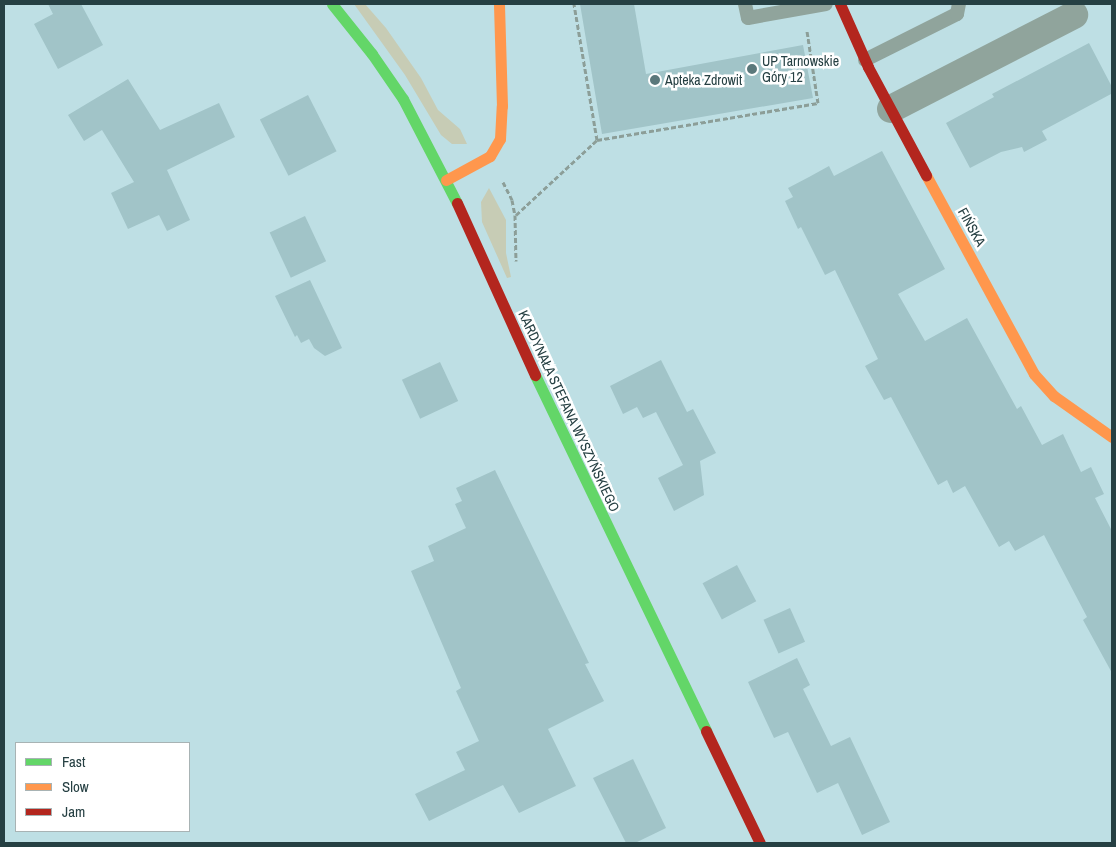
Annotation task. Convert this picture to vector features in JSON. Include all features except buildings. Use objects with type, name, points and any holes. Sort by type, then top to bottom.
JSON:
[{"type":"street","name":"KARDYNAŁA STEFANA WYSZYŃSKIEGO","points":[[332,4],[372,54],[403,99],[446,180],[526,356],[760,843]]},
{"type":"street","points":[[446,180],[490,156],[500,140],[502,106],[499,4]]},
{"type":"street","name":"FIŃSKA","points":[[840,4],[865,60],[1034,374],[1054,396],[1112,437]]},
{"type":"street","points":[[891,109],[1074,15]]},
{"type":"lane","points":[[746,4],[748,18],[826,4]]},
{"type":"lane","points":[[865,60],[957,14],[959,4]]},
{"type":"path","points":[[574,4],[597,140]]},
{"type":"path","points":[[515,215],[597,140],[818,103],[806,28],[813,27]]},
{"type":"green space","points":[[354,4],[365,4],[386,28],[421,78],[438,110],[460,129],[467,144],[452,144],[441,135],[405,75]]},
{"type":"green space","points":[[489,188],[506,220],[506,253],[511,277],[507,278],[482,222],[481,202]]},
{"type":"traffic: fast","points":[[332,4],[372,54],[403,99],[457,203]]},
{"type":"traffic: fast","points":[[535,375],[706,731]]},
{"type":"traffic: slow","points":[[446,180],[490,156],[500,139],[502,106],[499,4]]},
{"type":"traffic: slow","points":[[926,175],[1034,374],[1054,396],[1112,437]]},
{"type":"traffic: jam","points":[[840,4],[868,67],[926,175]]},
{"type":"traffic: jam","points":[[457,203],[535,375]]},
{"type":"traffic: jam","points":[[706,731],[760,843]]},
{"type":"place","name":"UP Tarnowskie Góry 12","points":[[752,69]]},
{"type":"place","name":"Apteka Zdrowit","points":[[655,80]]}]
